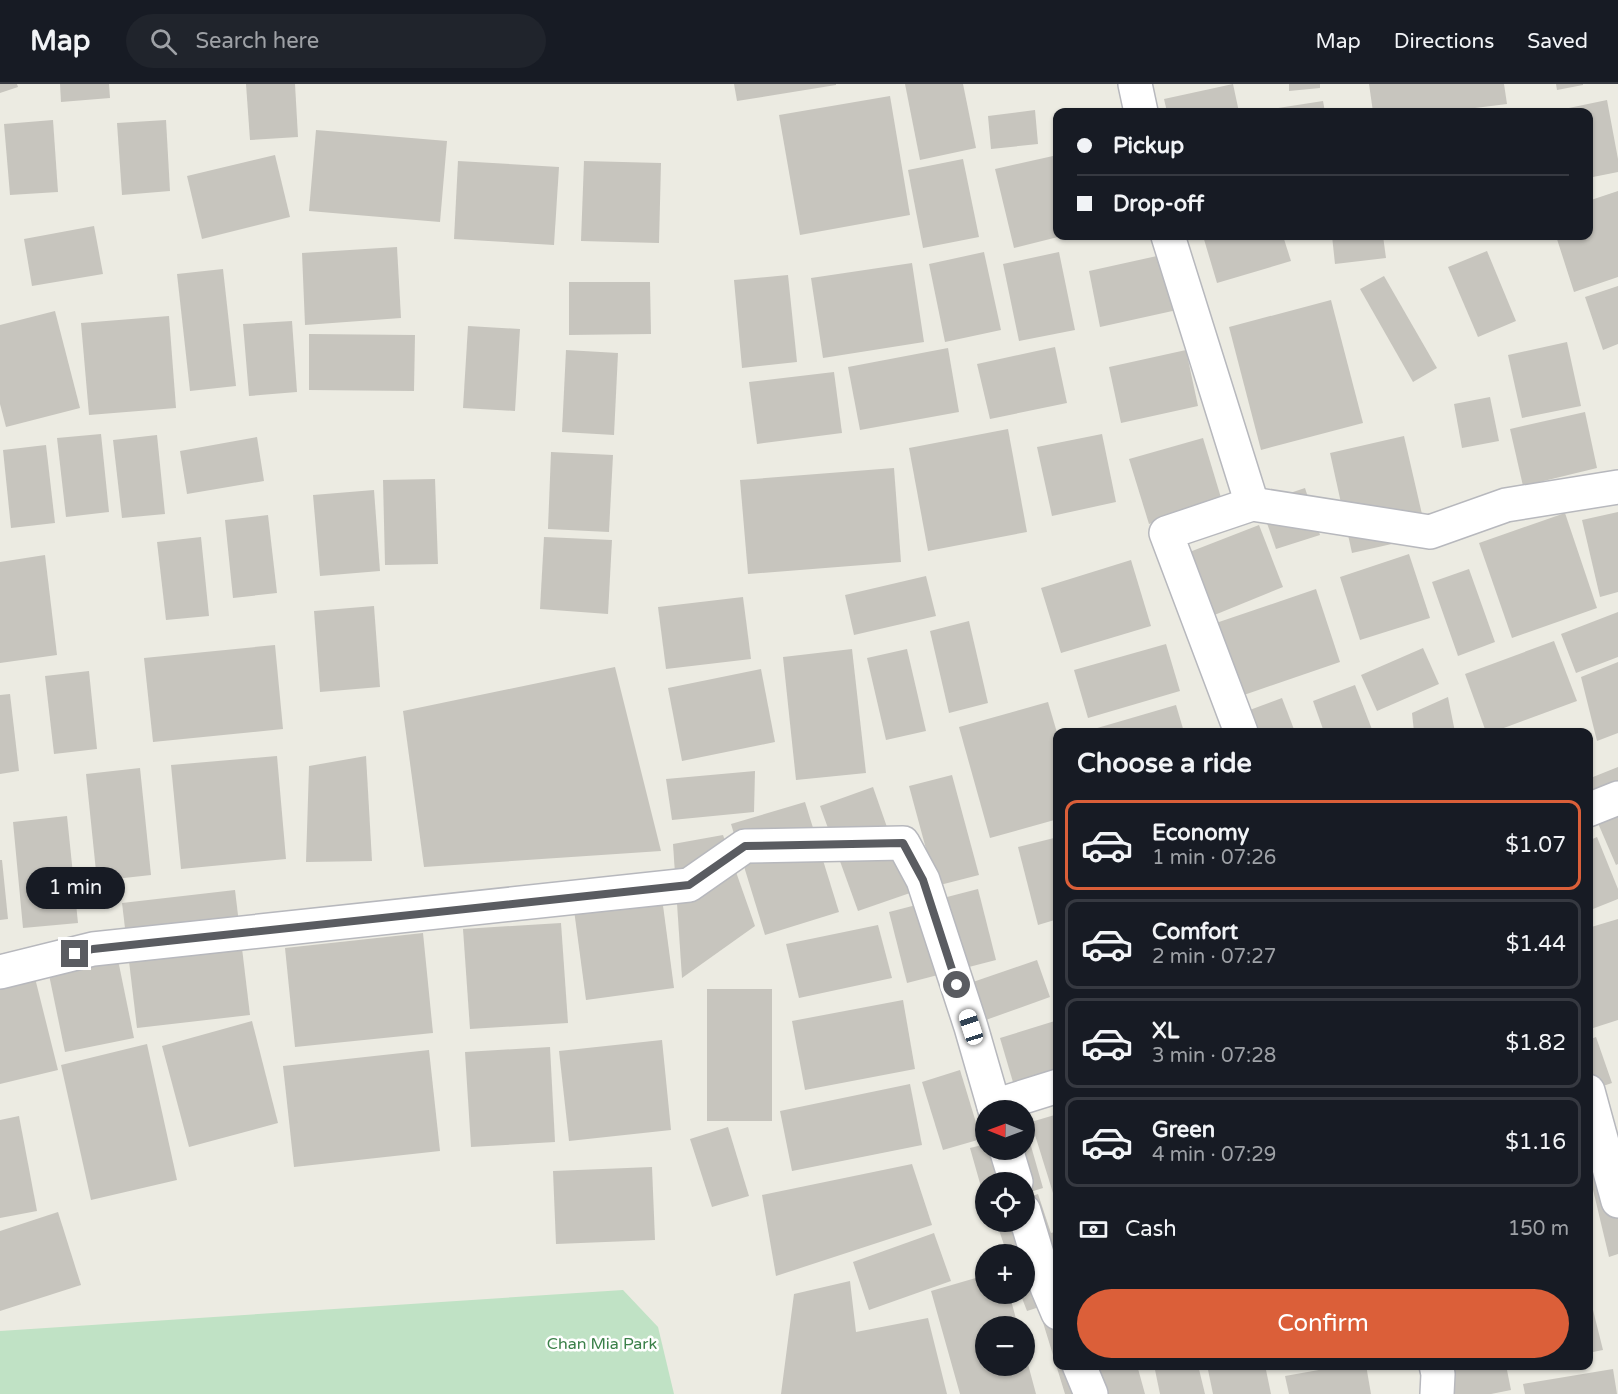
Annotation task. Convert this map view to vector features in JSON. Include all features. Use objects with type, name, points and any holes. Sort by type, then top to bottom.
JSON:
[{"type":"street","points":[[1135,84],[1140,108]]},
{"type":"street","points":[[1169,240],[1252,504]]},
{"type":"street","points":[[1239,728],[1166,533],[1252,504],[1430,532],[1506,505],[1618,487]]},
{"type":"street","points":[[1593,808],[1618,798]]},
{"type":"street","points":[[0,972],[93,949],[689,885],[745,846],[903,843],[923,880],[971,1027],[992,1100]]},
{"type":"street","points":[[1017,1100],[1053,1088]]},
{"type":"street","points":[[1593,1109],[1618,1201]]},
{"type":"street","points":[[1030,1232],[1053,1301]]},
{"type":"street","points":[[1081,1370],[1091,1394]]},
{"type":"street","points":[[1437,1370],[1437,1394]]},
{"type":"green space","name":"Chan Mia Park","points":[[623,1290],[658,1327],[674,1394],[0,1394],[0,1331]]},
{"type":"building","points":[[0,84],[17,84],[18,87],[0,93]]},
{"type":"building","points":[[60,84],[109,84],[110,98],[61,102]]},
{"type":"building","points":[[246,84],[295,84],[298,137],[250,140]]},
{"type":"building","points":[[734,84],[836,84],[836,85],[737,101]]},
{"type":"building","points":[[905,84],[963,84],[976,148],[920,160]]},
{"type":"building","points":[[1233,84],[1238,108],[1166,108],[1164,99]]},
{"type":"building","points":[[1289,84],[1320,84],[1320,88],[1289,91]]},
{"type":"building","points":[[1369,84],[1504,84],[1507,104],[1475,108],[1372,108]]},
{"type":"building","points":[[1556,84],[1583,84],[1583,85],[1557,90]]},
{"type":"building","points":[[890,96],[910,215],[800,235],[779,115]]},
{"type":"building","points":[[1607,100],[1618,159],[1618,172],[1593,177],[1593,108],[1569,108]]},
{"type":"building","points":[[1323,101],[1324,108],[1278,108]]},
{"type":"building","points":[[1035,110],[1038,144],[991,149],[988,116]]},
{"type":"building","points":[[53,120],[58,192],[10,195],[4,124]]},
{"type":"building","points":[[166,120],[170,191],[122,195],[117,123]]},
{"type":"building","points":[[316,130],[447,141],[440,222],[309,211]]},
{"type":"building","points":[[275,155],[290,217],[202,239],[187,176]]},
{"type":"building","points":[[1053,156],[1053,238],[1014,248],[995,169]]},
{"type":"building","points":[[963,159],[979,237],[923,248],[908,170]]},
{"type":"building","points":[[458,161],[559,167],[554,245],[454,239]]},
{"type":"building","points":[[584,161],[661,163],[659,243],[581,241]]},
{"type":"building","points":[[1618,191],[1618,277],[1574,292],[1557,240],[1593,240],[1593,199]]},
{"type":"building","points":[[94,226],[103,274],[32,286],[24,239]]},
{"type":"building","points":[[1204,240],[1284,240],[1291,261],[1217,283]]},
{"type":"building","points":[[1332,240],[1384,240],[1386,258],[1335,264]]},
{"type":"building","points":[[397,247],[401,318],[305,325],[302,253]]},
{"type":"building","points":[[1487,251],[1516,321],[1478,337],[1448,267]]},
{"type":"building","points":[[984,252],[1001,330],[945,342],[929,264]]},
{"type":"building","points":[[1059,252],[1075,330],[1019,341],[1003,264]]},
{"type":"building","points":[[1166,254],[1177,310],[1100,327],[1089,271]]},
{"type":"building","points":[[912,263],[924,342],[823,358],[811,278]]},
{"type":"building","points":[[223,269],[236,386],[190,391],[177,274]]},
{"type":"building","points":[[788,275],[797,362],[742,368],[734,280]]},
{"type":"building","points":[[1384,276],[1437,368],[1413,382],[1360,289]]},
{"type":"building","points":[[569,282],[650,282],[651,334],[569,335]]},
{"type":"building","points":[[1618,286],[1618,344],[1603,350],[1585,297]]},
{"type":"building","points":[[1331,300],[1363,423],[1261,450],[1229,327]]},
{"type":"building","points":[[55,311],[80,408],[6,427],[0,404],[0,325]]},
{"type":"building","points":[[169,316],[176,408],[89,415],[81,323]]},
{"type":"building","points":[[292,321],[297,392],[249,396],[243,324]]},
{"type":"building","points":[[468,326],[520,329],[515,411],[463,408]]},
{"type":"building","points":[[309,334],[415,335],[414,391],[309,390]]},
{"type":"building","points":[[1567,342],[1581,406],[1522,418],[1508,355]]},
{"type":"building","points":[[1055,347],[1067,403],[990,419],[977,364]]},
{"type":"building","points":[[948,348],[959,412],[860,430],[848,367]]},
{"type":"building","points":[[566,350],[618,353],[614,435],[562,432]]},
{"type":"building","points":[[1186,350],[1198,406],[1121,423],[1109,367]]},
{"type":"building","points":[[834,372],[842,433],[757,444],[749,382]]},
{"type":"building","points":[[1490,397],[1499,441],[1462,448],[1454,404]]},
{"type":"building","points":[[1585,412],[1597,468],[1523,486],[1510,429]]},
{"type":"building","points":[[1008,429],[1027,532],[928,551],[909,448]]},
{"type":"building","points":[[101,434],[109,512],[66,517],[57,438]]},
{"type":"building","points":[[1102,434],[1116,502],[1052,516],[1037,447]]},
{"type":"building","points":[[157,435],[165,514],[122,518],[113,440]]},
{"type":"building","points":[[1404,436],[1427,536],[1352,553],[1330,453]]},
{"type":"building","points":[[257,437],[264,481],[187,494],[180,451]]},
{"type":"building","points":[[1203,438],[1222,501],[1149,524],[1129,459]]},
{"type":"building","points":[[46,445],[55,523],[11,528],[3,450]]},
{"type":"building","points":[[551,452],[613,455],[609,532],[548,529]]},
{"type":"building","points":[[894,468],[901,562],[748,574],[740,480]]},
{"type":"building","points":[[435,479],[438,564],[385,565],[383,480]]},
{"type":"building","points":[[1305,488],[1320,535],[1276,549],[1260,503]]},
{"type":"building","points":[[374,490],[380,571],[320,576],[313,495]]},
{"type":"building","points":[[1618,512],[1618,592],[1600,597],[1582,520]]},
{"type":"building","points":[[1565,513],[1597,608],[1512,638],[1479,543]]},
{"type":"building","points":[[268,515],[277,593],[233,598],[225,520]]},
{"type":"building","points":[[1259,525],[1283,587],[1212,616],[1187,553]]},
{"type":"building","points":[[201,537],[209,616],[166,620],[157,542]]},
{"type":"building","points":[[544,537],[612,540],[608,614],[540,609]]},
{"type":"building","points":[[1409,554],[1430,618],[1360,640],[1340,577]]},
{"type":"building","points":[[45,555],[57,655],[0,663],[0,562]]},
{"type":"building","points":[[1131,560],[1151,626],[1061,653],[1041,588]]},
{"type":"building","points":[[1469,569],[1495,642],[1458,656],[1432,582]]},
{"type":"building","points":[[926,576],[936,616],[854,635],[845,595]]},
{"type":"building","points":[[1316,589],[1340,662],[1241,696],[1216,623]]},
{"type":"building","points":[[743,597],[751,659],[666,669],[658,607]]},
{"type":"building","points":[[374,606],[380,687],[320,692],[314,611]]},
{"type":"building","points":[[1618,612],[1618,657],[1576,673],[1561,634]]},
{"type":"building","points":[[969,621],[988,703],[949,713],[930,631]]},
{"type":"building","points":[[1554,641],[1577,701],[1504,728],[1485,728],[1465,674]]},
{"type":"building","points":[[1166,644],[1180,691],[1088,718],[1074,670]]},
{"type":"building","points":[[275,645],[283,729],[153,742],[144,658]]},
{"type":"building","points":[[1423,648],[1439,684],[1377,711],[1361,675]]},
{"type":"building","points":[[852,649],[866,773],[796,780],[783,657]]},
{"type":"building","points":[[907,649],[926,731],[886,740],[867,658]]},
{"type":"building","points":[[1618,662],[1618,733],[1597,741],[1581,677]]},
{"type":"building","points":[[615,667],[661,851],[424,867],[403,711]]},
{"type":"building","points":[[761,669],[775,742],[682,761],[668,688]]},
{"type":"building","points":[[89,671],[97,749],[54,754],[45,676]]},
{"type":"building","points":[[1355,685],[1371,728],[1323,728],[1313,701]]},
{"type":"building","points":[[10,694],[19,771],[0,774],[0,695]]},
{"type":"building","points":[[1448,697],[1454,728],[1414,728],[1412,713]]},
{"type":"building","points":[[1282,698],[1293,728],[1253,728],[1247,711]]},
{"type":"building","points":[[1048,702],[1056,728],[1053,728],[1053,820],[990,838],[959,727]]},
{"type":"building","points":[[1176,705],[1183,728],[1097,728]]},
{"type":"building","points":[[277,756],[286,859],[181,869],[171,765]]},
{"type":"building","points":[[366,756],[372,861],[306,862],[309,766]]},
{"type":"building","points":[[1618,767],[1618,864],[1616,865],[1593,812],[1593,777]]},
{"type":"building","points":[[140,768],[151,875],[97,881],[86,774]]},
{"type":"building","points":[[755,771],[754,812],[672,820],[666,779]]},
{"type":"building","points":[[952,775],[979,875],[936,886],[909,786]]},
{"type":"building","points":[[873,787],[910,893],[858,911],[820,806]]},
{"type":"building","points":[[805,802],[839,912],[765,935],[731,824]]},
{"type":"building","points":[[67,816],[78,923],[23,928],[13,822]]},
{"type":"building","points":[[723,835],[755,926],[682,978],[673,844]]},
{"type":"building","points":[[1597,837],[1618,889],[1618,899],[1593,909],[1593,839]]},
{"type":"building","points":[[1053,838],[1053,920],[1038,925],[1018,847]]},
{"type":"building","points":[[0,860],[2,860],[8,919],[0,920]]},
{"type":"building","points":[[978,889],[996,960],[907,983],[889,912]]},
{"type":"building","points":[[235,890],[250,1015],[137,1028],[122,903]]},
{"type":"building","points":[[662,898],[674,988],[586,1000],[574,910]]},
{"type":"building","points":[[1618,919],[1618,1020],[1593,1028],[1593,926]]},
{"type":"building","points":[[561,923],[568,1023],[470,1029],[463,929]]},
{"type":"building","points":[[878,925],[892,978],[799,998],[786,944]]},
{"type":"building","points":[[423,933],[433,1033],[295,1047],[285,948]]},
{"type":"building","points":[[117,955],[134,1038],[65,1052],[48,970]]},
{"type":"building","points":[[1037,960],[1050,997],[983,1021],[970,983]]},
{"type":"building","points":[[34,974],[58,1070],[0,1084],[0,982]]},
{"type":"building","points":[[707,989],[772,989],[772,1121],[707,1121]]},
{"type":"building","points":[[903,1000],[915,1069],[805,1090],[792,1021]]},
{"type":"building","points":[[252,1021],[278,1123],[189,1147],[162,1046]]},
{"type":"building","points":[[1053,1022],[1053,1078],[1015,1089],[1000,1038]]},
{"type":"building","points":[[1596,1037],[1612,1083],[1593,1089],[1593,1038]]},
{"type":"building","points":[[662,1040],[671,1130],[569,1141],[559,1051]]},
{"type":"building","points":[[147,1044],[177,1180],[91,1200],[61,1065]]},
{"type":"building","points":[[550,1047],[555,1142],[471,1147],[465,1052]]},
{"type":"building","points":[[429,1050],[440,1151],[294,1167],[283,1066]]},
{"type":"building","points":[[960,1070],[975,1119],[975,1141],[943,1150],[922,1082]]},
{"type":"building","points":[[910,1084],[922,1145],[792,1171],[780,1111]]},
{"type":"building","points":[[1053,1115],[1053,1193],[1035,1135],[1035,1121]]},
{"type":"building","points":[[19,1116],[37,1211],[0,1218],[0,1120]]},
{"type":"building","points":[[728,1127],[749,1196],[712,1207],[690,1139]]},
{"type":"building","points":[[975,1147],[975,1160],[1035,1160],[1043,1188],[1035,1191],[1035,1172],[977,1172],[970,1148]]},
{"type":"building","points":[[912,1164],[932,1225],[776,1276],[762,1195]]},
{"type":"building","points":[[652,1167],[655,1240],[556,1244],[553,1171]]},
{"type":"building","points":[[1618,1171],[1618,1254],[1609,1257],[1593,1190],[1593,1176]]},
{"type":"building","points":[[1038,1194],[1051,1233],[1053,1232],[1053,1303],[1027,1311],[1024,1304],[1035,1304],[1035,1244],[1004,1244],[1000,1232],[1035,1232],[1035,1195]]},
{"type":"building","points":[[58,1212],[81,1285],[0,1311],[0,1231]]},
{"type":"building","points":[[934,1233],[951,1281],[869,1310],[853,1262]]},
{"type":"building","points":[[975,1278],[975,1304],[1012,1304],[1015,1316],[975,1316],[975,1376],[1031,1376],[1036,1394],[960,1394],[931,1291]]},
{"type":"building","points":[[850,1281],[856,1332],[928,1318],[947,1394],[781,1394],[794,1294]]},
{"type":"building","points":[[1593,1310],[1603,1350],[1593,1352]]},
{"type":"building","points":[[1053,1312],[1053,1355],[1041,1316]]},
{"type":"building","points":[[1613,1369],[1617,1394],[1525,1394],[1523,1384]]},
{"type":"building","points":[[1058,1370],[1138,1370],[1145,1394],[1065,1394]]},
{"type":"building","points":[[1155,1370],[1199,1370],[1205,1394],[1160,1394]]},
{"type":"building","points":[[1208,1370],[1266,1370],[1271,1394],[1213,1394]]},
{"type":"building","points":[[1319,1370],[1367,1370],[1371,1394],[1289,1394],[1285,1376]]},
{"type":"building","points":[[1446,1370],[1507,1370],[1511,1390],[1491,1394],[1451,1394]]},
{"type":"route","points":[[75,954],[93,949],[689,885],[745,846],[903,843],[923,880],[957,985]]}]
